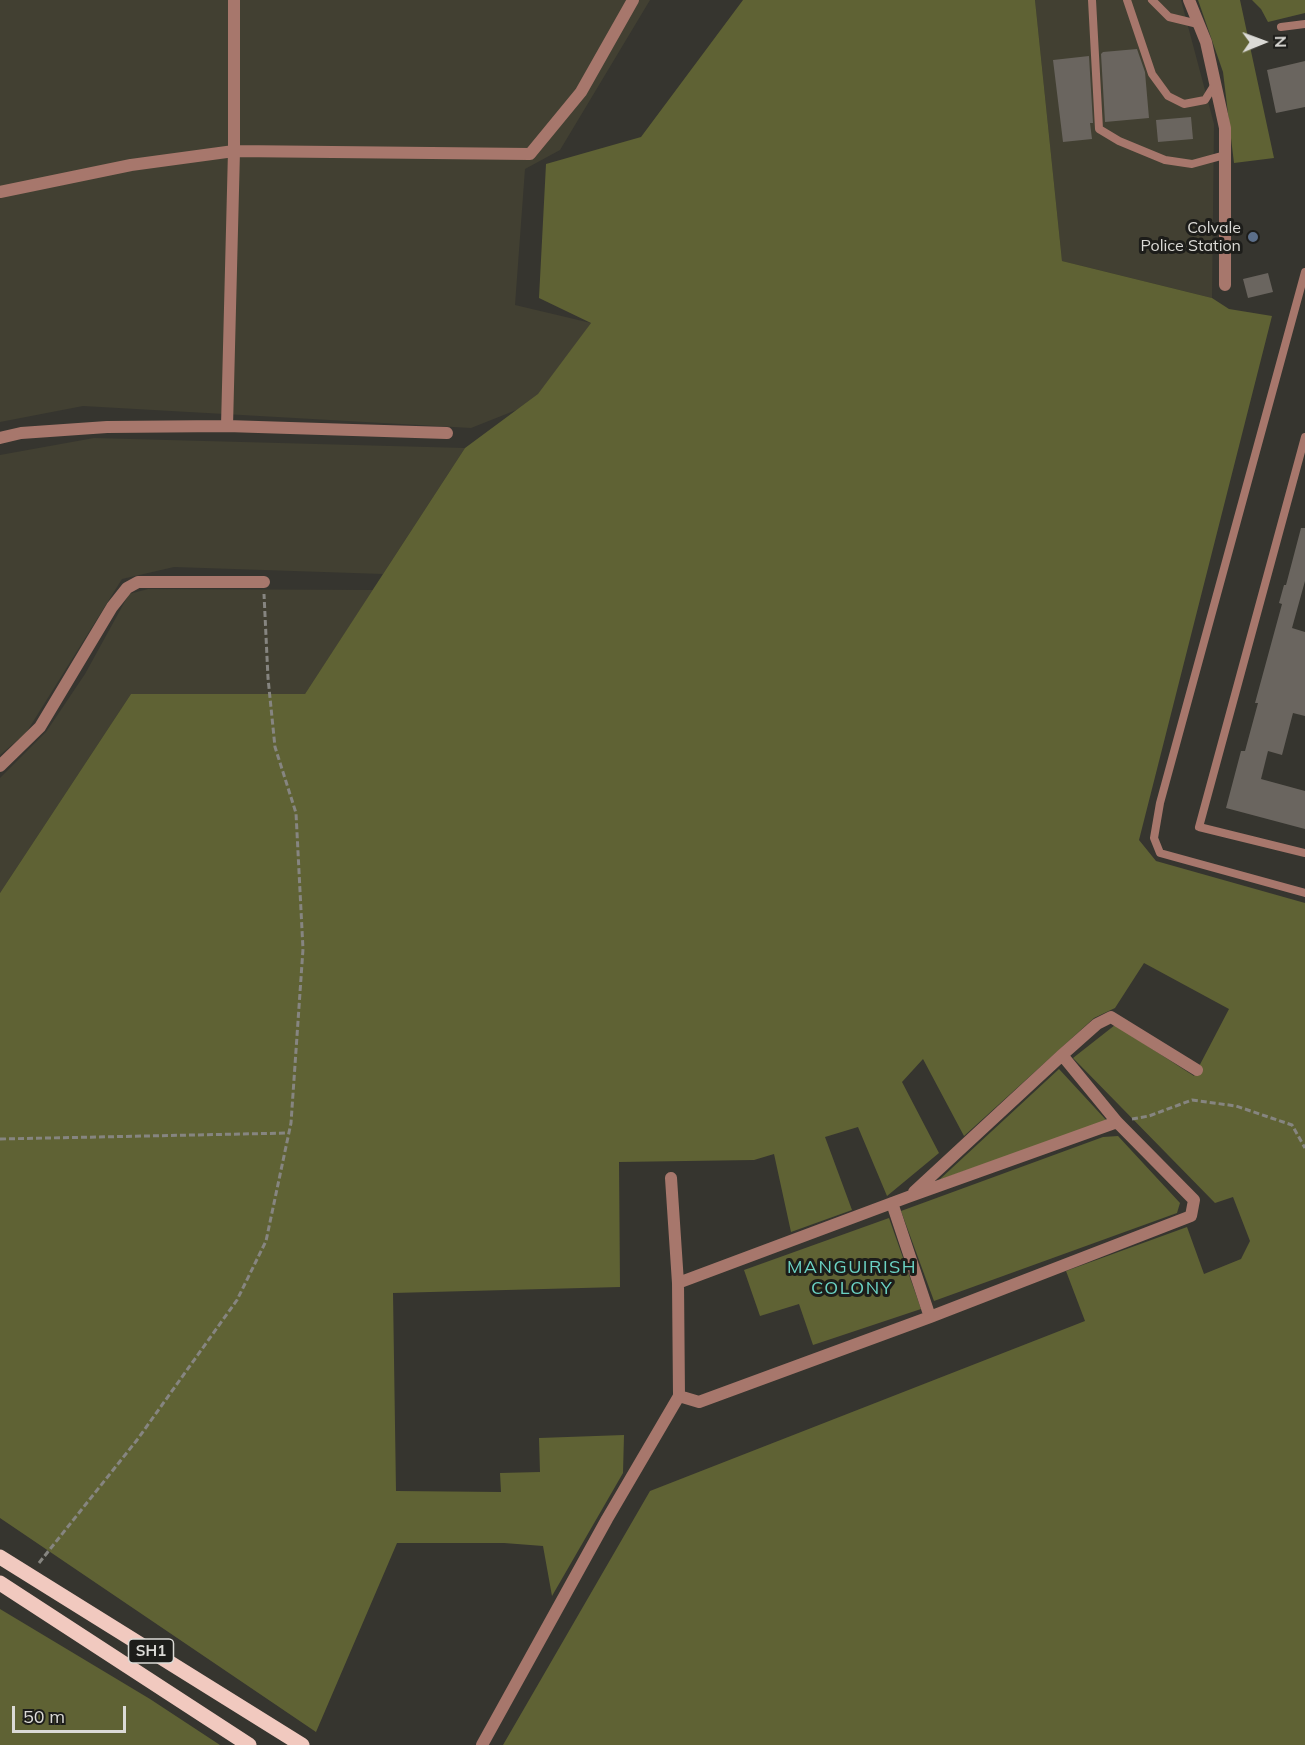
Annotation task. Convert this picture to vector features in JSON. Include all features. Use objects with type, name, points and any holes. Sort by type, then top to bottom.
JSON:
[{"type":"main road","name":"SH1","points":[[0,1557],[302,1745]]},
{"type":"main road","name":"SH1","points":[[0,1582],[249,1745]]},
{"type":"street","points":[[227,426],[234,151],[234,0]]},
{"type":"street","points":[[0,192],[131,165],[234,151],[530,154],[582,92],[633,0]]},
{"type":"street","points":[[1189,0],[1206,42],[1225,128],[1225,285]]},
{"type":"street","points":[[0,438],[21,433],[107,427],[227,426],[447,433]]},
{"type":"street","points":[[0,766],[40,726],[112,607],[127,588],[138,582],[264,582]]},
{"type":"street","points":[[908,1197],[1062,1055],[1097,1024],[1111,1017],[1197,1070]]},
{"type":"street","points":[[679,1396],[699,1402],[930,1317],[1191,1216],[1194,1200],[1118,1122],[1062,1055]]},
{"type":"street","points":[[678,1283],[1118,1122]]},
{"type":"street","points":[[482,1745],[607,1519],[679,1396],[678,1283],[671,1178]]},
{"type":"street","points":[[892,1203],[930,1317]]},
{"type":"lane","points":[[1092,0],[1099,129],[1119,141],[1165,160],[1192,164],[1225,155]]},
{"type":"lane","points":[[1127,0],[1152,74],[1168,96],[1184,104],[1205,100],[1215,84]]},
{"type":"lane","points":[[1152,0],[1169,17],[1198,24]]},
{"type":"lane","points":[[1281,27],[1305,24]]},
{"type":"lane","points":[[1305,272],[1160,803],[1154,838],[1160,854],[1305,893]]},
{"type":"lane","points":[[1305,437],[1199,827],[1305,853]]},
{"type":"path","points":[[29,1575],[137,1440],[237,1300],[266,1241],[288,1133],[303,949],[296,813],[275,747],[268,678],[264,582]]},
{"type":"path","points":[[1118,1122],[1149,1116],[1192,1100],[1236,1106],[1292,1125],[1305,1148]]},
{"type":"path","points":[[0,1139],[288,1133]]},
{"type":"shaded area","points":[[0,0],[650,0],[560,150],[525,169],[515,305],[591,323],[539,401],[471,428],[83,406],[0,422]]},
{"type":"shaded area","points":[[1035,0],[1181,0],[1214,124],[1212,298],[1062,261]]},
{"type":"shaded area","points":[[94,438],[465,448],[383,574],[174,567],[122,579],[26,733],[0,755],[0,455]]},
{"type":"shaded area","points":[[148,589],[373,590],[305,694],[131,694],[0,893],[0,778],[46,732],[85,674],[129,594]]},
{"type":"green space","points":[[743,0],[1035,0],[1062,261],[1212,298],[1229,309],[1272,316],[1139,840],[1156,861],[1305,903],[1305,1745],[503,1745],[650,1491],[1085,1321],[1066,1271],[1187,1227],[1204,1274],[1241,1259],[1250,1241],[1233,1197],[1215,1203],[1073,1058],[1115,1025],[1194,1076],[1229,1009],[1144,963],[1115,1008],[1094,1018],[964,1136],[923,1059],[902,1082],[939,1153],[887,1196],[858,1127],[825,1137],[852,1210],[791,1232],[774,1154],[754,1160],[619,1162],[620,1287],[393,1293],[396,1491],[501,1492],[500,1473],[540,1472],[539,1438],[624,1435],[623,1473],[552,1596],[543,1546],[504,1543],[397,1543],[316,1732],[0,1518],[0,893],[131,694],[305,694],[465,448],[538,394],[591,323],[539,298],[546,164],[641,137]]},
{"type":"green space","points":[[1198,0],[1240,0],[1274,158],[1234,163],[1223,72]]},
{"type":"green space","points":[[1252,0],[1305,0],[1305,13],[1268,22],[1261,9]]},
{"type":"green space","points":[[1059,1069],[1107,1121],[939,1180]]},
{"type":"green space","points":[[1118,1136],[1180,1203],[1177,1213],[934,1301],[901,1211],[1103,1137]]},
{"type":"green space","points":[[889,1218],[921,1309],[813,1345],[799,1304],[760,1316],[744,1270]]},
{"type":"green space","points":[[0,1609],[150,1699],[220,1745],[0,1745]]},
{"type":"building","points":[[1137,49],[1145,72],[1149,118],[1105,122],[1101,54]]},
{"type":"building","points":[[1089,56],[1092,139],[1063,142],[1053,60]]},
{"type":"building","points":[[1305,61],[1305,107],[1276,113],[1267,70]]},
{"type":"building","points":[[1191,117],[1193,139],[1158,142],[1156,120]]},
{"type":"building","points":[[1268,273],[1273,292],[1248,298],[1243,279]]},
{"type":"building","points":[[1301,528],[1305,528],[1305,581],[1292,628],[1305,632],[1305,716],[1293,713],[1282,755],[1268,751],[1261,779],[1305,791],[1305,829],[1226,808],[1241,751],[1245,751],[1258,703],[1255,703],[1282,604],[1279,603]]},
{"type":"place","name":"Colvale Police Station","points":[[1253,237]]},
{"type":"district","name":"MANGUIRISH COLONY","points":[[852,1278]]}]
